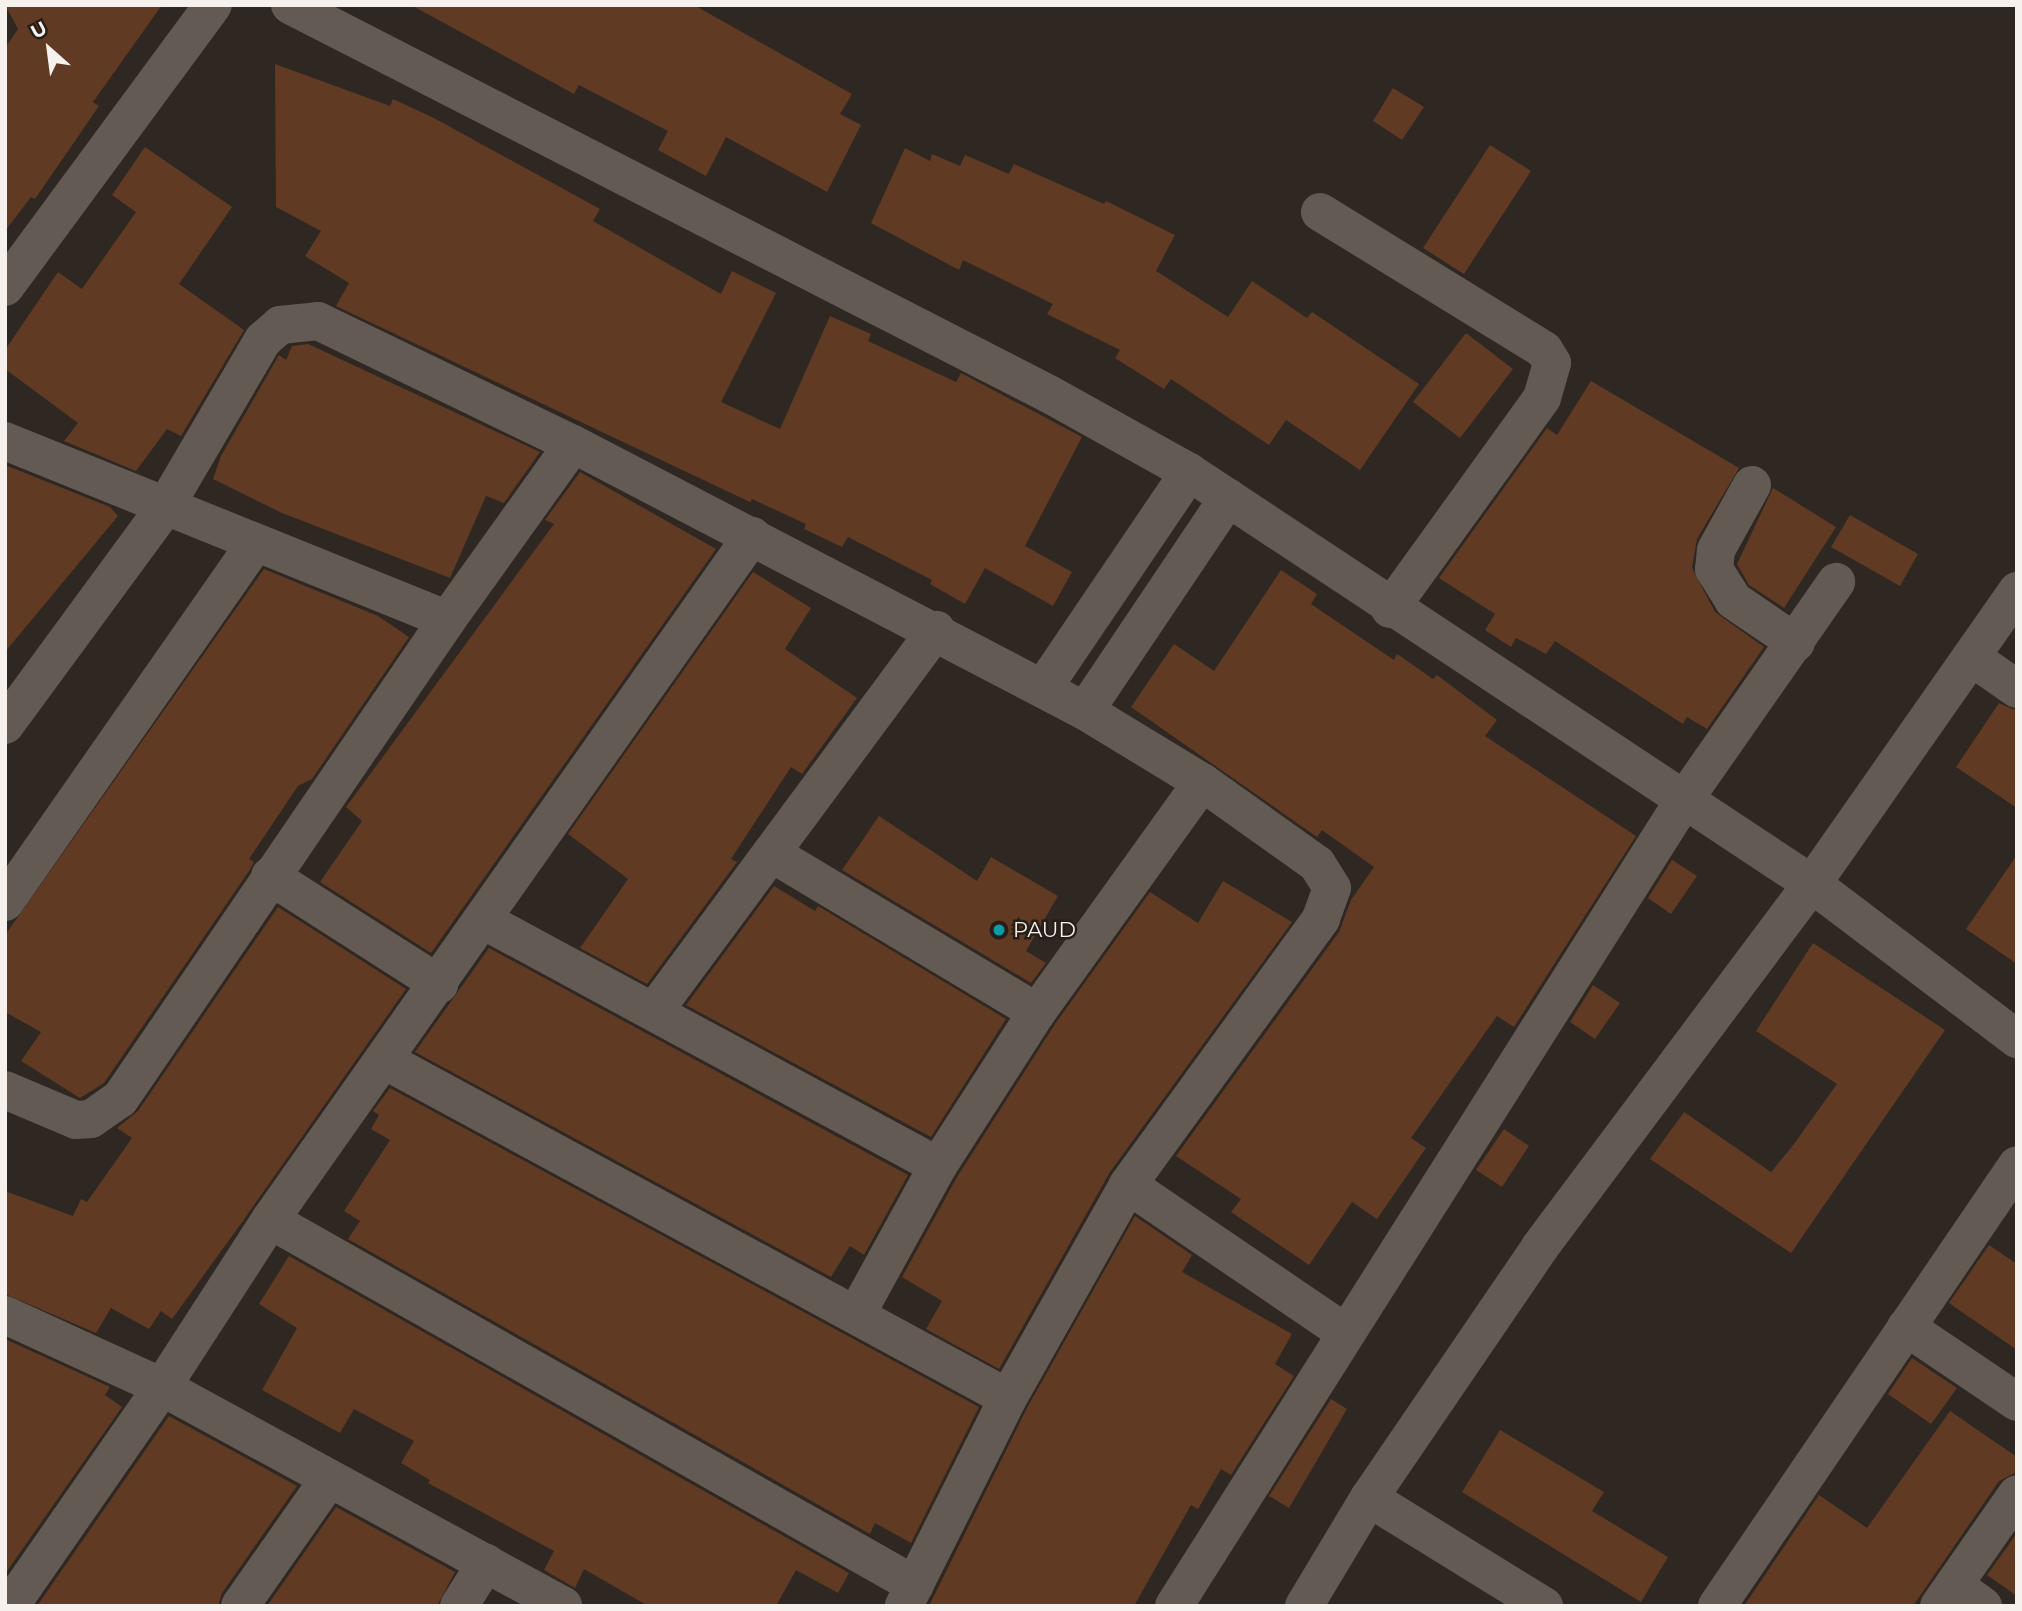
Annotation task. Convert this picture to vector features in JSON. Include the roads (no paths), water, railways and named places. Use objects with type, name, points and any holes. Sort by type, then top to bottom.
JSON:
[{"type":"street","points":[[5,286],[213,5]]},
{"type":"street","points":[[290,5],[1049,394],[1189,472],[1390,609],[1812,884],[2017,1039]]},
{"type":"street","points":[[1320,212],[1544,350],[1552,363],[1542,398],[1390,609]]},
{"type":"street","points":[[5,725],[165,507],[263,340],[280,325],[297,320],[318,321],[349,334],[443,385],[573,444],[936,630],[1085,711],[1202,782],[1317,864],[1332,888],[1321,919],[1128,1185],[1008,1398],[909,1595],[270,1220]]},
{"type":"street","points":[[5,441],[447,620]]},
{"type":"street","points":[[5,1090],[76,1120],[103,1112],[120,1099],[447,620],[573,444]]},
{"type":"street","points":[[1043,688],[1189,472]]},
{"type":"street","points":[[1752,485],[1716,550],[1714,569],[1733,600],[1796,643]]},
{"type":"street","points":[[1085,711],[1228,498]]},
{"type":"street","points":[[10,1606],[162,1387],[270,1220],[386,1061],[752,536]]},
{"type":"street","points":[[5,902],[255,544]]},
{"type":"street","points":[[1174,1606],[1344,1332],[1684,800],[1836,582]]},
{"type":"street","points":[[1304,1606],[1369,1498],[1540,1247],[1812,884],[2017,591]]},
{"type":"street","points":[[655,1010],[936,630]]},
{"type":"street","points":[[1971,657],[2017,689]]},
{"type":"street","points":[[856,1315],[938,1166],[1037,1012],[1202,782]]},
{"type":"street","points":[[771,853],[1037,1012]]},
{"type":"street","points":[[270,876],[439,984]]},
{"type":"street","points":[[483,920],[655,1010],[938,1166]]},
{"type":"street","points":[[386,1061],[1008,1398]]},
{"type":"street","points":[[1717,1606],[2017,1165]]},
{"type":"street","points":[[1128,1185],[1344,1332]]},
{"type":"street","points":[[5,1315],[162,1387],[563,1606]]},
{"type":"street","points":[[1906,1327],[2017,1402]]},
{"type":"street","points":[[240,1606],[329,1479]]},
{"type":"street","points":[[1959,1599],[2017,1494]]},
{"type":"street","points":[[1369,1498],[1544,1606]]},
{"type":"street","points":[[459,1606],[486,1563]]},
{"type":"place","name":"PAUD","points":[[999,930]]}]
